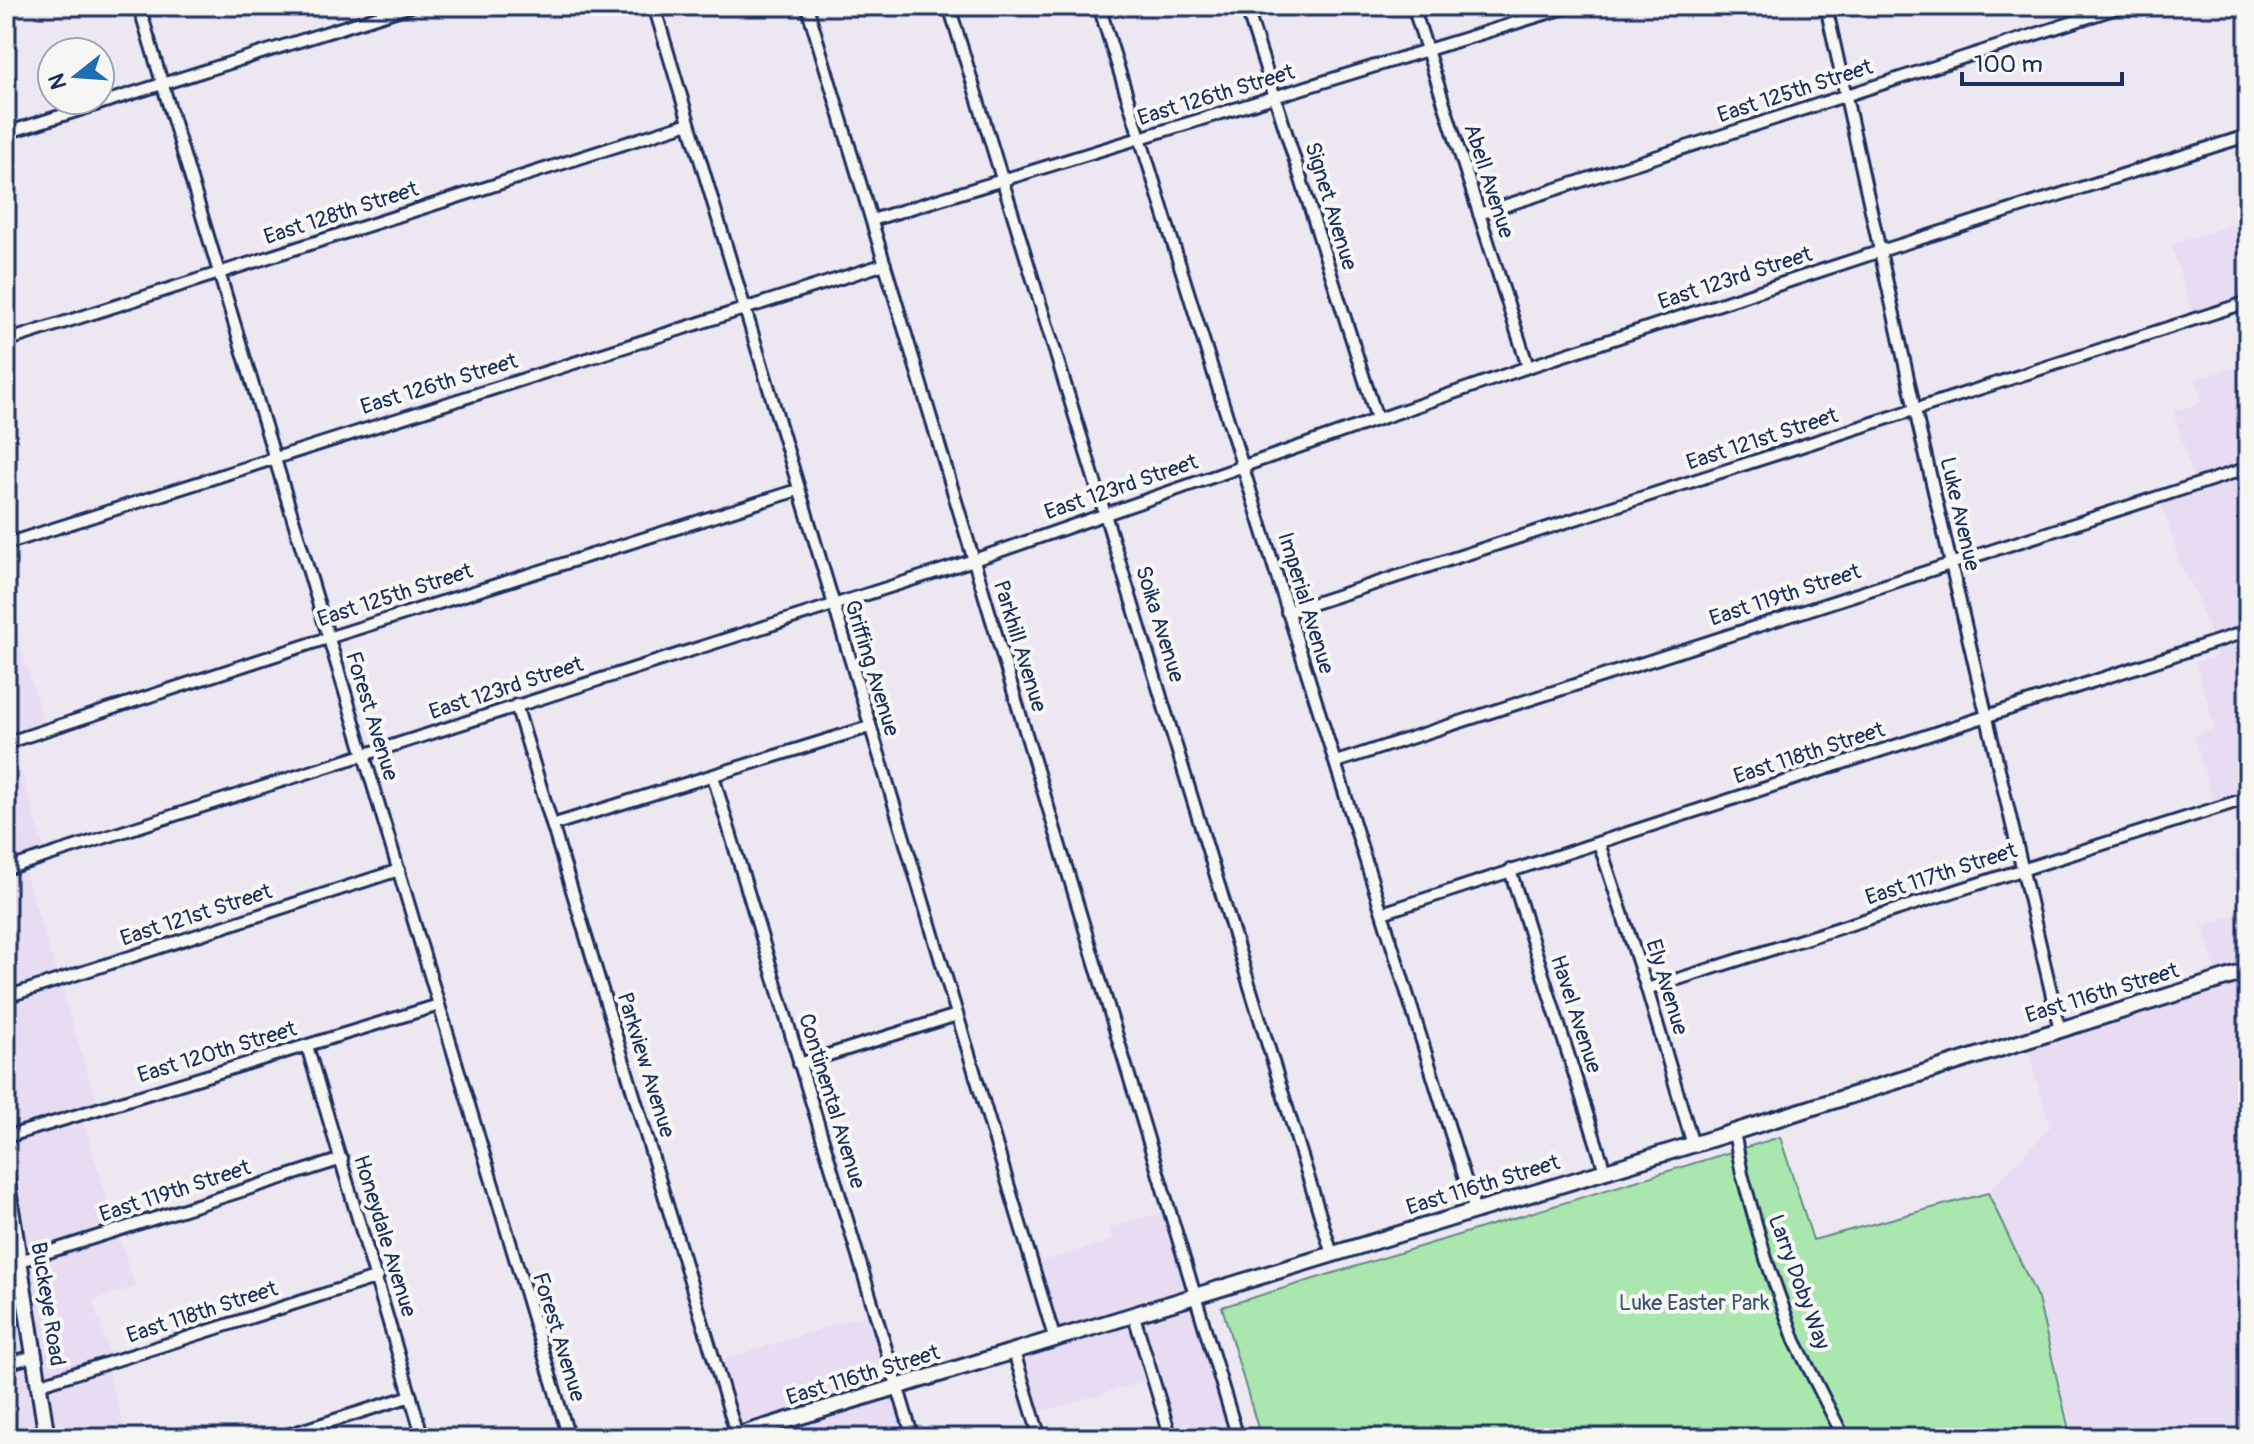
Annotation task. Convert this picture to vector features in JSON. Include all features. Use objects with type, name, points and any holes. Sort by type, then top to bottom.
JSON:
[{"type":"main road","name":"East 116th Street","points":[[742,1436],[1693,1145],[2248,971]]},
{"type":"main road","name":"Buckeye Road","points":[[6,1177],[9,1220],[20,1261],[47,1438]]},
{"type":"street","name":"Forest Avenue","points":[[139,6],[569,1438]]},
{"type":"street","points":[[6,133],[411,6]]},
{"type":"street","name":"Griffing Avenue","points":[[654,6],[1055,1340]]},
{"type":"street","name":"Parkhill Avenue","points":[[807,6],[1238,1438]]},
{"type":"street","name":"Soika Avenue","points":[[949,6],[1332,1254]]},
{"type":"street","name":"Imperial Avenue","points":[[1099,6],[1475,1211]]},
{"type":"street","name":"Signet Avenue","points":[[1246,6],[1377,419]]},
{"type":"street","name":"Abell Avenue","points":[[1413,6],[1528,367]]},
{"type":"street","name":"East 126th Street","points":[[872,220],[1571,6]]},
{"type":"street","name":"Luke Avenue","points":[[1826,6],[1915,410],[2060,1030]]},
{"type":"street","name":"East 125th Street","points":[[1479,214],[2123,6]]},
{"type":"street","name":"East 128th Street","points":[[6,341],[689,123]]},
{"type":"street","name":"East 123rd Street","points":[[6,869],[974,560],[1528,367],[1880,251],[2240,138],[2248,139]]},
{"type":"street","name":"East 126th Street","points":[[6,544],[885,264]]},
{"type":"street","name":"East 121st Street","points":[[1287,612],[2248,302]]},
{"type":"street","name":"East 119th Street","points":[[1336,762],[2248,468]]},
{"type":"street","name":"East 125th Street","points":[[6,743],[798,490]]},
{"type":"street","name":"East 118th Street","points":[[1382,913],[2248,631]]},
{"type":"street","name":"Parkview Avenue","points":[[516,705],[742,1436]]},
{"type":"street","points":[[552,825],[869,727]]},
{"type":"street","name":"Continental Avenue","points":[[713,776],[913,1438]]},
{"type":"street","name":"East 117th Street","points":[[1647,989],[2248,798]]},
{"type":"street","name":"Ely Avenue","points":[[1599,843],[1647,989],[1693,1145]]},
{"type":"street","name":"East 121st Street","points":[[6,997],[399,870]]},
{"type":"street","name":"Havel Avenue","points":[[1510,870],[1605,1171]]},
{"type":"street","name":"East 120th Street","points":[[6,1137],[439,1005]]},
{"type":"street","points":[[799,1064],[957,1015]]},
{"type":"street","name":"Honeydale Avenue","points":[[307,1046],[378,1277],[423,1438]]},
{"type":"street","name":"Larry Doby Way","points":[[1734,1132],[1750,1202],[1790,1328],[1844,1438]]},
{"type":"street","name":"East 119th Street","points":[[20,1261],[342,1159]]},
{"type":"street","name":"East 118th Street","points":[[38,1385],[378,1277]]},
{"type":"street","points":[[1134,1316],[1171,1438]]},
{"type":"street","points":[[1014,1352],[1040,1438]]},
{"type":"street","points":[[6,1364],[34,1356]]},
{"type":"street","points":[[278,1438],[411,1396]]},
{"type":"shaded area","points":[[2248,219],[2248,302],[2194,320],[2171,244]]},
{"type":"shaded area","points":[[2248,363],[2248,803],[2217,813],[2194,736],[2215,728],[2196,662],[2218,655],[2194,588],[2181,566],[2161,502],[2197,490],[2174,412],[2202,402],[2196,379]]},
{"type":"shaded area","points":[[6,600],[46,729],[11,741],[47,856],[22,864],[99,1109],[81,1115],[135,1287],[93,1301],[112,1361],[105,1364],[128,1438],[6,1438]]},
{"type":"shaded area","points":[[2248,911],[2248,1438],[2074,1438],[2038,1299],[1988,1193],[2050,1127],[2025,1040],[2218,979],[2202,925]]},
{"type":"shaded area","points":[[1169,1210],[1232,1419],[1171,1438],[1153,1379],[1033,1414],[1014,1352],[1055,1340],[1032,1264],[1112,1240],[1109,1228]]},
{"type":"shaded area","points":[[875,1312],[913,1438],[737,1436],[715,1362]]},
{"type":"green space","name":"Luke Easter Park","points":[[1780,1137],[1813,1240],[1988,1193],[2038,1299],[2071,1438],[1261,1438],[1222,1307]]}]
